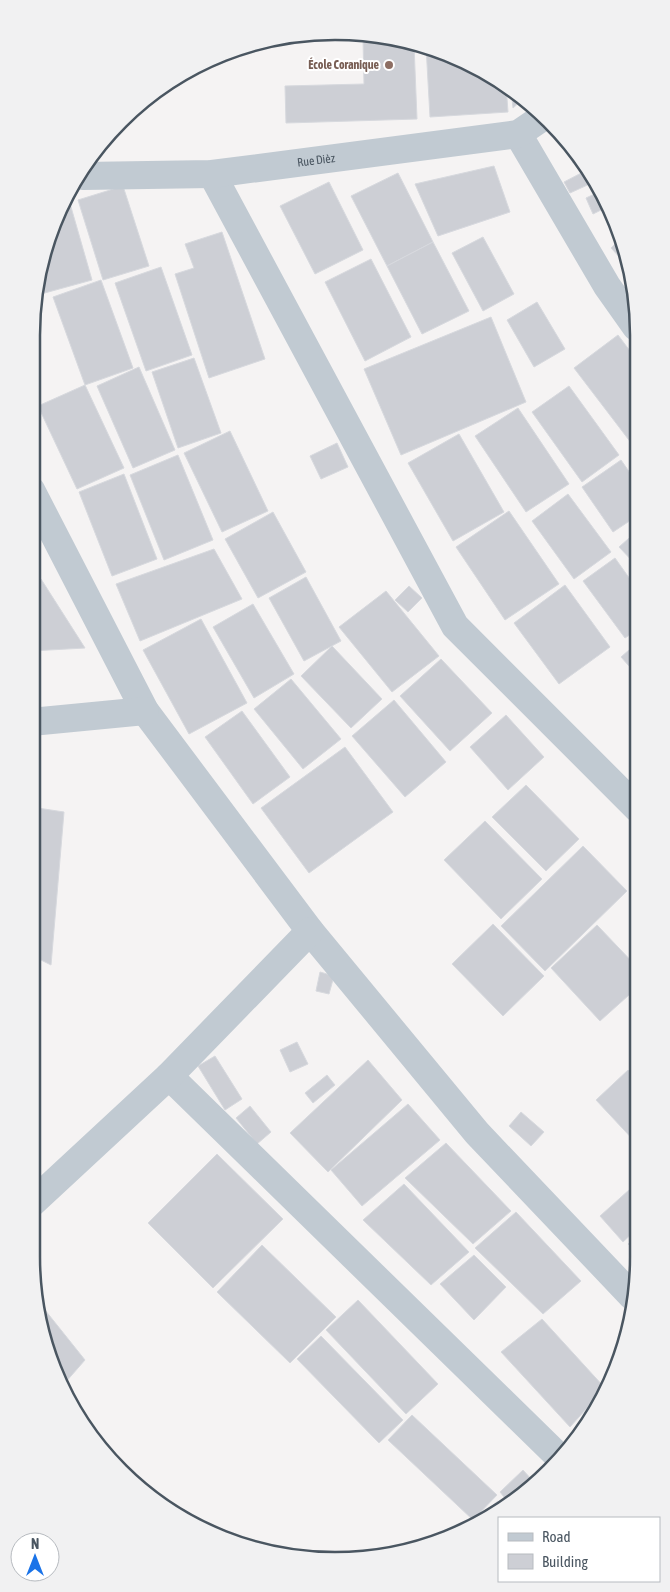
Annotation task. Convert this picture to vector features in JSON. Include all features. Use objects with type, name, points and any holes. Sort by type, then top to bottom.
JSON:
[{"type":"street","name":"Rue Dièz","points":[[87,176],[212,174],[518,134],[538,120]]},
{"type":"street","points":[[518,134],[607,286],[629,317]]},
{"type":"street","points":[[212,174],[455,626],[630,801]]},
{"type":"street","points":[[40,507],[145,711],[310,931],[477,1133],[627,1291]]},
{"type":"street","points":[[40,721],[145,711]]},
{"type":"street","points":[[40,1196],[169,1076],[310,931]]},
{"type":"street","points":[[169,1076],[556,1454]]},
{"type":"building","name":"École Coranique","points":[[363,42],[414,51],[417,119],[286,123],[285,86],[364,84]]},
{"type":"building","points":[[427,55],[465,70],[507,95],[508,112],[430,117]]},
{"type":"building","points":[[512,99],[518,103],[513,108]]},
{"type":"building","points":[[494,166],[510,212],[438,236],[415,184]]},
{"type":"building","points":[[398,173],[433,242],[387,266],[351,196]]},
{"type":"building","points":[[581,173],[588,185],[570,193],[564,182]]},
{"type":"building","points":[[329,182],[363,250],[315,274],[280,206]]},
{"type":"building","points":[[123,186],[149,266],[103,280],[78,200]]},
{"type":"building","points":[[594,194],[602,209],[593,214],[586,198]]},
{"type":"building","points":[[70,204],[92,280],[43,293],[50,259],[62,222]]},
{"type":"building","points":[[222,232],[265,359],[209,378],[175,274],[194,268],[185,244]]},
{"type":"building","points":[[483,237],[514,294],[483,311],[452,253]]},
{"type":"building","points":[[433,242],[469,311],[422,334],[387,266]]},
{"type":"building","points":[[615,244],[619,257],[611,248]]},
{"type":"building","points":[[371,259],[411,337],[365,361],[325,282]]},
{"type":"building","points":[[161,267],[192,355],[146,371],[115,283]]},
{"type":"building","points":[[101,280],[133,368],[85,385],[53,297]]},
{"type":"building","points":[[537,302],[565,349],[534,367],[507,320]]},
{"type":"building","points":[[491,317],[526,402],[401,455],[364,369]]},
{"type":"building","points":[[618,335],[630,351],[630,441],[574,368]]},
{"type":"building","points":[[194,358],[221,433],[178,448],[152,372]]},
{"type":"building","points":[[139,367],[175,450],[133,468],[97,386]]},
{"type":"building","points":[[85,385],[124,468],[77,489],[40,410],[40,405]]},
{"type":"building","points":[[569,386],[619,455],[582,482],[532,412]]},
{"type":"building","points":[[518,408],[569,484],[526,512],[475,436]]},
{"type":"building","points":[[230,431],[268,511],[222,532],[184,453]]},
{"type":"building","points":[[459,434],[504,512],[453,541],[408,463]]},
{"type":"building","points":[[337,443],[348,467],[321,479],[310,456]]},
{"type":"building","points":[[178,455],[213,540],[164,560],[130,475]]},
{"type":"building","points":[[621,460],[630,473],[630,521],[613,532],[582,487]]},
{"type":"building","points":[[124,474],[157,559],[112,576],[79,492]]},
{"type":"building","points":[[568,494],[611,552],[574,579],[532,521]]},
{"type":"building","points":[[509,511],[559,584],[505,620],[456,547]]},
{"type":"building","points":[[273,512],[306,572],[258,598],[225,539]]},
{"type":"building","points":[[630,537],[630,559],[619,547]]},
{"type":"building","points":[[214,549],[242,599],[140,641],[116,584]]},
{"type":"building","points":[[615,558],[630,579],[630,635],[625,638],[583,581]]},
{"type":"building","points":[[306,577],[341,641],[304,661],[269,598]]},
{"type":"building","points":[[41,579],[85,648],[40,650]]},
{"type":"building","points":[[565,585],[610,647],[559,684],[514,623]]},
{"type":"building","points":[[409,586],[422,598],[408,612],[395,600]]},
{"type":"building","points":[[386,591],[439,656],[392,692],[339,627]]},
{"type":"building","points":[[253,604],[294,674],[254,698],[213,627]]},
{"type":"building","points":[[201,619],[247,703],[189,734],[143,650]]},
{"type":"building","points":[[332,646],[382,699],[351,728],[301,676]]},
{"type":"building","points":[[630,649],[630,667],[621,657]]},
{"type":"building","points":[[441,659],[492,713],[450,751],[400,696]]},
{"type":"building","points":[[291,679],[341,739],[303,769],[254,709]]},
{"type":"building","points":[[394,700],[446,762],[405,797],[352,736]]},
{"type":"building","points":[[242,711],[290,777],[253,804],[205,737]]},
{"type":"building","points":[[506,715],[544,757],[508,790],[470,747]]},
{"type":"building","points":[[345,747],[393,812],[309,873],[261,808]]},
{"type":"building","points":[[526,785],[579,839],[546,871],[492,817]]},
{"type":"building","points":[[40,808],[64,812],[51,965],[40,960]]},
{"type":"building","points":[[485,821],[542,879],[501,919],[444,860]]},
{"type":"building","points":[[583,846],[627,891],[545,971],[501,926]]},
{"type":"building","points":[[493,924],[544,976],[503,1016],[452,964]]},
{"type":"building","points":[[597,925],[630,960],[630,994],[600,1021],[551,968]]},
{"type":"building","points":[[320,972],[334,976],[329,994],[316,991]]},
{"type":"building","points":[[297,1042],[308,1064],[290,1072],[280,1050]]},
{"type":"building","points":[[215,1056],[242,1099],[225,1110],[198,1066]]},
{"type":"building","points":[[368,1060],[402,1100],[328,1172],[290,1133]]},
{"type":"building","points":[[628,1070],[630,1072],[630,1136],[596,1100]]},
{"type":"building","points":[[327,1075],[335,1085],[313,1103],[305,1093]]},
{"type":"building","points":[[408,1104],[440,1140],[362,1206],[331,1170]]},
{"type":"building","points":[[250,1106],[271,1132],[257,1144],[236,1118]]},
{"type":"building","points":[[521,1112],[544,1132],[531,1146],[509,1126]]},
{"type":"building","points":[[446,1143],[511,1211],[473,1244],[405,1178]]},
{"type":"building","points":[[217,1154],[283,1219],[213,1288],[148,1223]]},
{"type":"building","points":[[404,1184],[469,1252],[431,1285],[363,1220]]},
{"type":"building","points":[[630,1189],[630,1235],[623,1242],[600,1216]]},
{"type":"building","points":[[516,1212],[581,1281],[543,1314],[475,1248]]},
{"type":"building","points":[[262,1245],[336,1317],[290,1363],[217,1292]]},
{"type":"building","points":[[474,1255],[506,1287],[474,1320],[440,1284]]},
{"type":"building","points":[[358,1300],[438,1384],[406,1414],[326,1330]]},
{"type":"building","points":[[45,1310],[85,1360],[67,1381],[50,1333]]},
{"type":"building","points":[[542,1319],[601,1384],[589,1406],[570,1427],[501,1352]]},
{"type":"building","points":[[321,1336],[403,1420],[379,1443],[297,1359]]},
{"type":"building","points":[[412,1415],[497,1495],[479,1514],[471,1518],[388,1440]]},
{"type":"building","points":[[523,1470],[531,1478],[505,1498],[500,1492]]},
{"type":"place","name":"École Coranique","points":[[389,65]]}]
